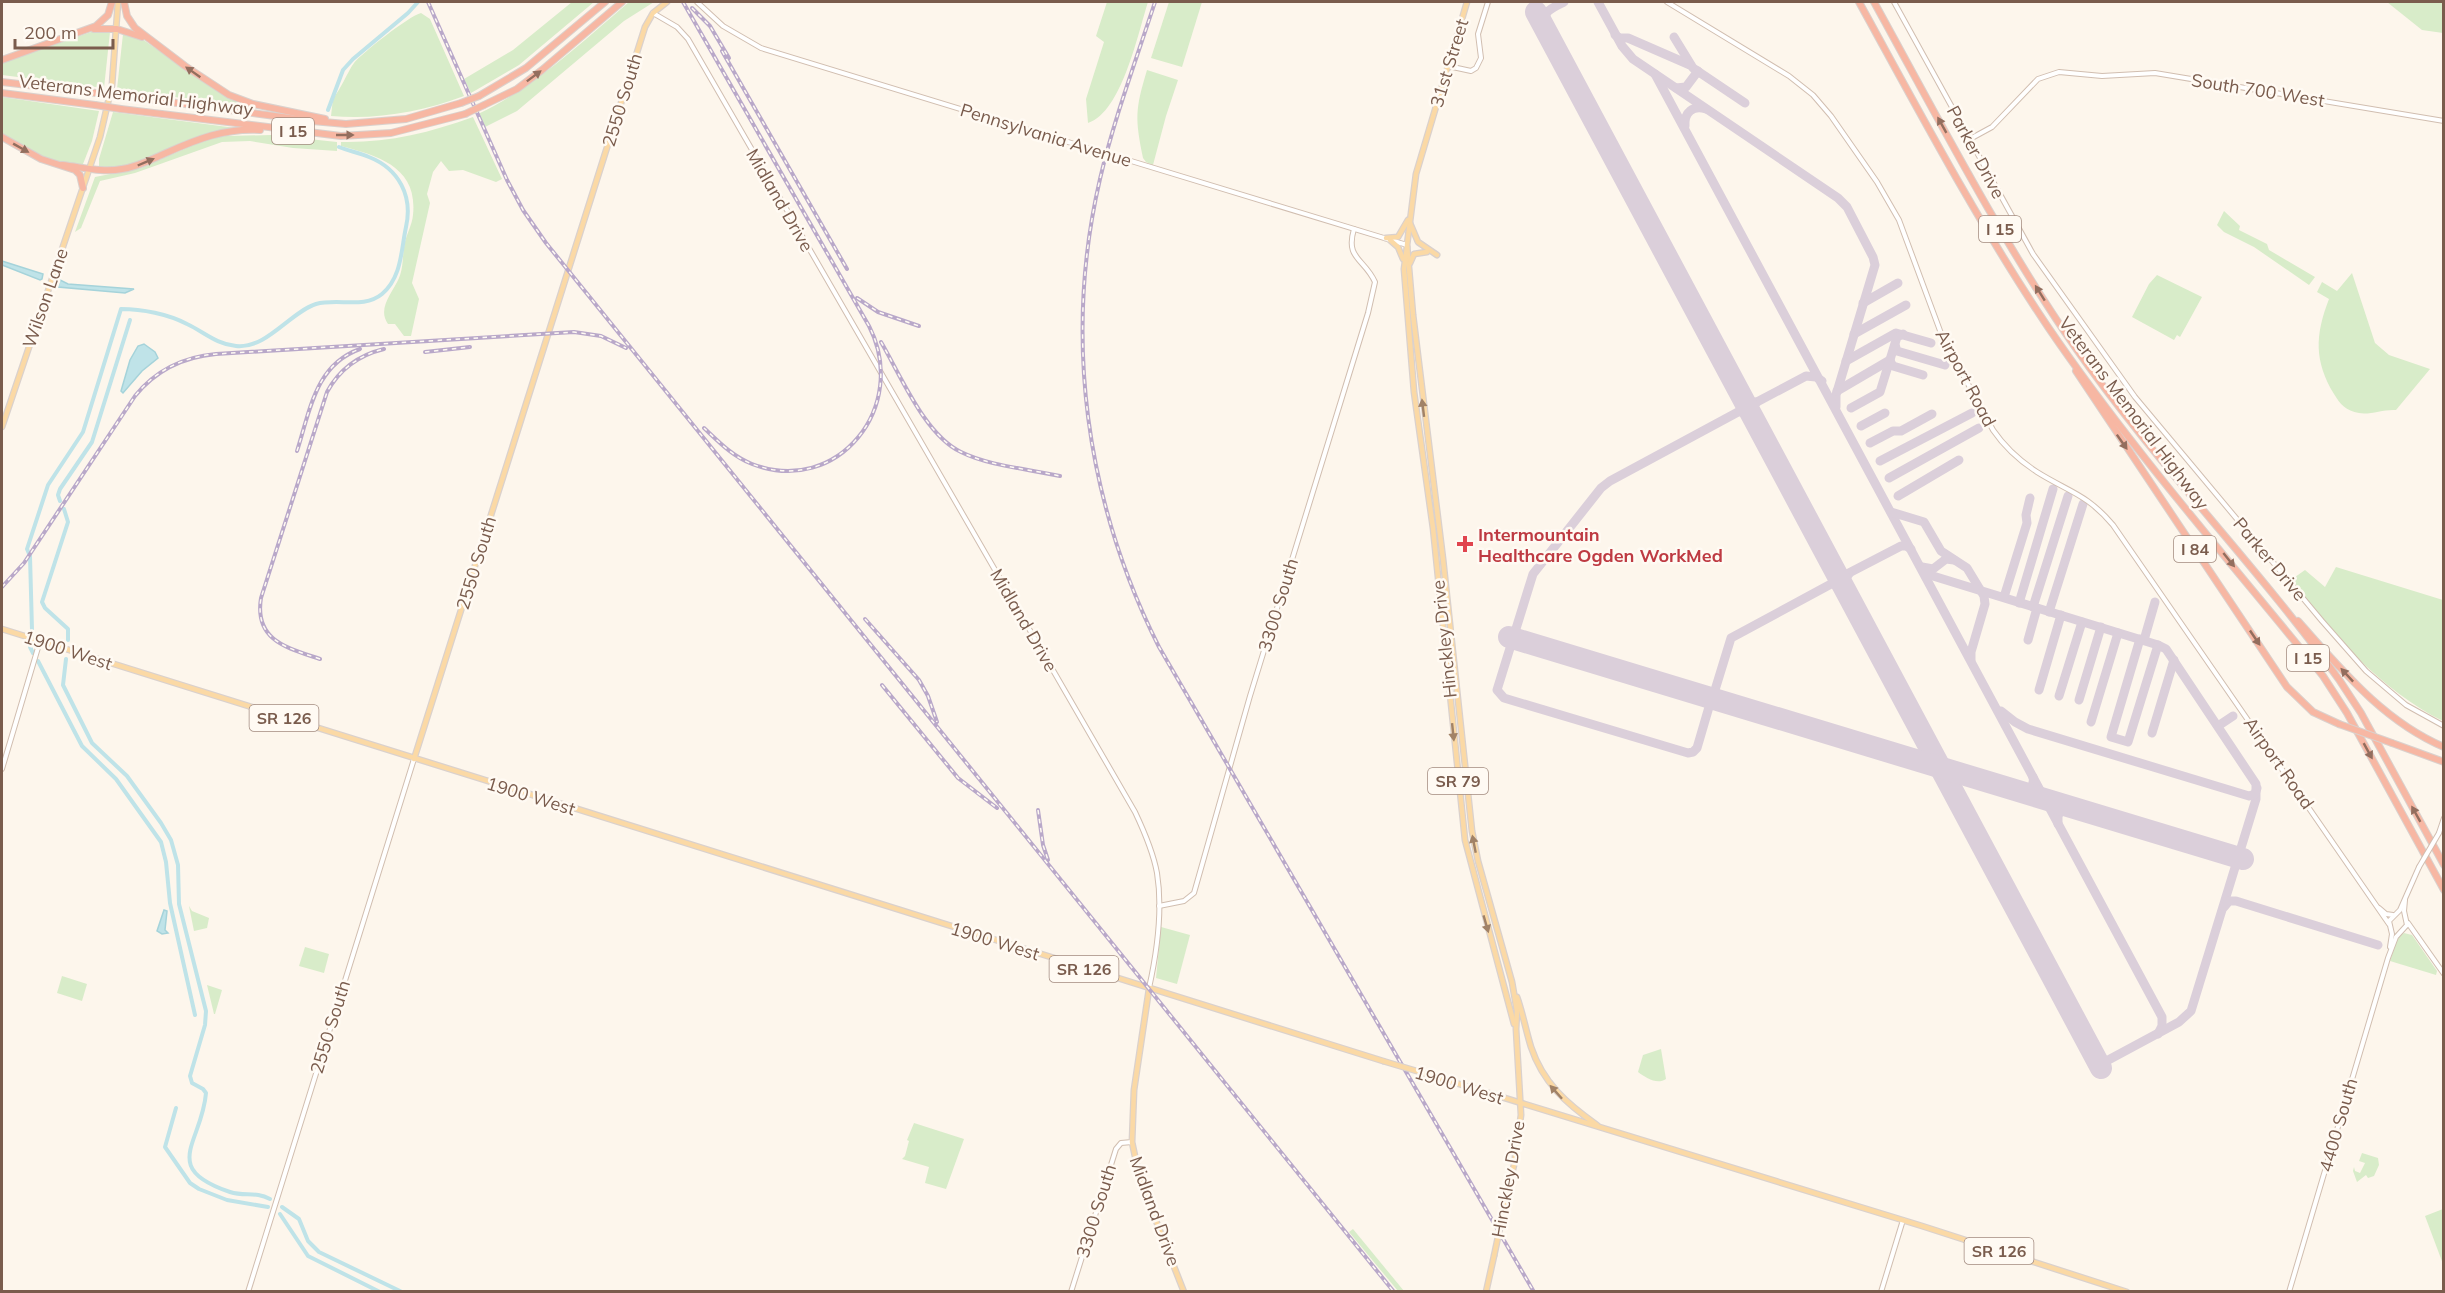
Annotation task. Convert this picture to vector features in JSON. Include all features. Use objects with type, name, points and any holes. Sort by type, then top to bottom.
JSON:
[{"type":"highway","points":[[2,60],[103,21],[108,15],[112,2]]},
{"type":"highway","points":[[124,2],[129,20],[152,41],[210,84],[237,98],[346,124]]},
{"type":"highway","name":"Veterans Memorial Highway","points":[[2,82],[312,122],[346,124],[406,119],[478,96],[526,68],[605,2]]},
{"type":"highway","name":"Veterans Memorial Highway","points":[[2,93],[341,136],[391,133],[465,114],[517,89],[621,2]]},
{"type":"highway","name":"Veterans Memorial Highway","points":[[1859,2],[1988,232],[2069,357],[2139,450],[2323,676],[2347,713],[2444,890]]},
{"type":"highway","name":"Veterans Memorial Highway","points":[[1874,2],[1999,228],[2043,299],[2112,397],[2347,691],[2444,865]]},
{"type":"highway","points":[[87,29],[117,29],[152,41]]},
{"type":"highway","points":[[2,137],[41,159],[62,165],[113,170],[130,168],[201,138],[225,131],[252,130],[291,134],[305,132]]},
{"type":"highway","points":[[62,165],[77,172],[83,188]]},
{"type":"highway","name":"I 84","points":[[2069,357],[2093,399],[2287,687],[2308,708],[2339,724],[2444,762]]},
{"type":"highway","points":[[2251,570],[2362,691],[2397,720],[2444,747]]},
{"type":"main road","name":"Wilson Lane","points":[[2,427],[83,188],[109,100],[118,2]]},
{"type":"main road","name":"2550 South","points":[[414,759],[645,27],[653,14],[667,2]]},
{"type":"main road","name":"31st Street","points":[[1430,125],[1467,2]]},
{"type":"main road","name":"Hinckley Drive","points":[[1430,125],[1416,174],[1404,261],[1417,424],[1433,528],[1465,840],[1516,1029]]},
{"type":"main road","points":[[1388,239],[1398,237],[1409,219]]},
{"type":"main road","points":[[1409,219],[1418,242],[1437,255]]},
{"type":"main road","points":[[1388,239],[1400,250],[1404,261]]},
{"type":"main road","name":"Hinckley Drive","points":[[1407,245],[1472,831],[1478,861],[1512,982],[1517,1011],[1520,1103],[1518,1140],[1486,1292]]},
{"type":"main road","points":[[1410,266],[1414,254],[1427,252]]},
{"type":"main road","name":"1900 West","points":[[2,629],[1149,989],[1903,1220],[2127,1292]]},
{"type":"main road","points":[[1512,982],[1531,1047],[1542,1072],[1570,1106],[1602,1128]]},
{"type":"main road","name":"Midland Drive","points":[[1149,989],[1134,1090],[1132,1142],[1140,1180],[1185,1292]]},
{"type":"street","name":"Pennsylvania Avenue","points":[[697,2],[723,26],[761,48],[1407,245]]},
{"type":"street","points":[[1448,66],[1471,71],[1480,64],[1477,41],[1488,2]]},
{"type":"street","name":"Airport Road","points":[[1667,2],[1789,76],[1813,95],[1831,116],[1877,182],[1899,220],[1942,336],[1993,430],[2006,446],[2030,467],[2089,500],[2106,517],[2392,930]]},
{"type":"street","name":"Parker Drive","points":[[1894,2],[2033,254],[2142,406],[2322,621],[2366,670],[2406,705],[2444,726]]},
{"type":"street","name":"Midland Drive","points":[[653,14],[677,27],[688,39],[864,348],[910,422],[1135,812],[1155,863],[1159,906],[1154,969],[1149,989]]},
{"type":"street","name":"South 700 West","points":[[1970,139],[1992,127],[2037,79],[2059,72],[2102,76],[2155,73],[2444,121]]},
{"type":"street","name":"3300 South","points":[[1159,906],[1184,901],[1194,892],[1250,696],[1368,313],[1375,282],[1368,269],[1352,250],[1350,242],[1354,229]]},
{"type":"street","points":[[2,769],[40,641]]},
{"type":"street","name":"2550 South","points":[[249,1292],[414,759]]},
{"type":"street","points":[[2389,924],[2405,900],[2418,867],[2441,829],[2444,818]]},
{"type":"street","points":[[2405,900],[2406,919],[2444,974]]},
{"type":"street","name":"Airport Road","points":[[2378,907],[2386,914],[2406,919]]},
{"type":"street","name":"4400 South","points":[[2388,958],[2402,932],[2406,919]]},
{"type":"street","points":[[2392,930],[2417,937]]},
{"type":"street","name":"4400 South","points":[[2289,1292],[2388,958],[2392,930]]},
{"type":"street","name":"3300 South","points":[[1071,1292],[1116,1149],[1121,1143],[1132,1142]]},
{"type":"street","points":[[1881,1292],[1903,1220]]},
{"type":"green space","points":[[572,2],[594,2],[519,65],[471,93],[464,79],[513,50]]},
{"type":"green space","points":[[629,2],[654,2],[624,21],[517,111],[485,127],[478,114],[539,77]]},
{"type":"green space","points":[[1107,2],[1148,2],[1134,51],[1119,88],[1100,116],[1088,123],[1086,99],[1104,42],[1096,36]]},
{"type":"green space","points":[[1169,2],[1202,2],[1182,67],[1151,58]]},
{"type":"green space","points":[[2387,2],[2443,2],[2443,33],[2422,30]]},
{"type":"green space","points":[[421,13],[430,19],[464,96],[399,114],[365,117],[331,116],[333,98],[354,63],[386,35]]},
{"type":"green space","points":[[94,31],[110,32],[104,88],[2,75],[2,63]]},
{"type":"green space","points":[[123,34],[142,39],[222,94],[269,110],[117,89]]},
{"type":"green space","points":[[1147,70],[1178,80],[1153,165],[1143,158],[1138,123],[1138,105]]},
{"type":"green space","points":[[2,97],[99,111],[92,141],[83,164],[51,159],[30,151],[2,134]]},
{"type":"green space","points":[[113,112],[236,128],[199,136],[144,160],[122,166],[99,167],[99,159]]},
{"type":"green space","points":[[473,117],[502,179],[496,182],[463,170],[449,171],[441,161],[433,172],[427,194],[430,203],[412,283],[419,299],[411,336],[404,336],[395,324],[388,324],[384,312],[401,274],[405,242],[413,215],[413,199],[409,186],[403,175],[394,167],[369,154],[341,146],[341,142],[375,141],[408,136]]},
{"type":"green space","points":[[271,135],[337,142],[337,151],[293,148],[250,141],[222,142],[135,173],[100,181],[81,228],[75,232],[95,177],[141,168],[207,139],[226,136]]},
{"type":"green space","points":[[2224,211],[2240,226],[2239,230],[2267,244],[2269,250],[2315,277],[2309,285],[2254,247],[2224,232],[2217,225]]},
{"type":"green space","points":[[2352,273],[2375,343],[2389,355],[2430,369],[2396,410],[2363,413],[2347,409],[2336,398],[2323,370],[2319,336],[2329,299],[2317,292],[2322,282],[2337,291]]},
{"type":"green space","points":[[2157,275],[2202,297],[2180,337],[2177,335],[2174,340],[2132,317],[2149,284]]},
{"type":"green space","points":[[2336,567],[2443,600],[2443,721],[2399,694],[2378,677],[2341,641],[2288,582],[2305,570],[2325,587]]},
{"type":"green space","points":[[189,906],[192,911],[209,918],[207,928],[194,931]]},
{"type":"green space","points":[[1161,927],[1190,935],[1177,984],[1156,978]]},
{"type":"green space","points":[[2404,933],[2412,935],[2437,971],[2436,975],[2390,961],[2398,937]]},
{"type":"green space","points":[[305,947],[329,954],[324,973],[299,966]]},
{"type":"green space","points":[[62,976],[87,984],[82,1001],[57,993]]},
{"type":"green space","points":[[207,985],[222,990],[215,1014],[214,1014]]},
{"type":"green space","points":[[1661,1049],[1666,1079],[1655,1081],[1638,1072],[1643,1055]]},
{"type":"green space","points":[[914,1123],[964,1139],[946,1189],[925,1183],[929,1167],[902,1159],[905,1156],[909,1141],[907,1140]]},
{"type":"green space","points":[[2362,1153],[2378,1158],[2379,1165],[2374,1176],[2368,1178],[2366,1175],[2357,1182],[2353,1171],[2354,1167],[2355,1171],[2360,1173],[2365,1163],[2359,1161]]},
{"type":"green space","points":[[2444,1209],[2443,1264],[2425,1216]]},
{"type":"green space","points":[[1353,1229],[1404,1291],[1398,1291],[1349,1232]]},
{"type":"water","points":[[2,261],[43,274],[42,279],[2,265]]},
{"type":"water","points":[[60,280],[68,284],[134,289],[125,293],[58,287]]},
{"type":"water","points":[[144,344],[155,352],[158,358],[142,371],[123,393],[121,391],[130,360],[138,346]]},
{"type":"water","points":[[164,910],[167,911],[165,930],[168,933],[162,934],[157,931]]},
{"type":"waterway","points":[[328,110],[343,70],[418,2]]},
{"type":"waterway","points":[[32,630],[30,556],[27,549],[48,485],[83,432],[121,309],[146,311],[180,320],[222,343],[236,346],[258,342],[316,304],[367,301],[382,294],[389,287],[400,263],[408,216],[405,194],[396,176],[379,162],[339,147]]},
{"type":"waterway","points":[[60,501],[58,495],[60,489],[92,442],[130,320]]},
{"type":"waterway","points":[[64,509],[68,522],[42,602],[45,608],[68,629],[68,640]]},
{"type":"waterway","points":[[30,647],[33,653]]},
{"type":"waterway","points":[[66,659],[63,685],[92,743],[127,776],[161,823],[171,840],[178,865],[179,904],[206,1011],[205,1025],[190,1076],[192,1083],[206,1093],[203,1111],[190,1152],[190,1163],[196,1173],[208,1183],[230,1192],[260,1195],[270,1199]]},
{"type":"waterway","points":[[38,661],[82,746],[116,779],[161,842],[166,862],[170,903],[195,1015]]},
{"type":"waterway","points":[[176,1108],[165,1147],[190,1183],[227,1200],[268,1207]]},
{"type":"waterway","points":[[282,1207],[299,1219],[308,1241],[319,1252],[402,1292]]},
{"type":"waterway","points":[[280,1214],[308,1256],[380,1292]]},
{"type":"taxiway","points":[[1545,29],[1545,15],[1564,2]]},
{"type":"taxiway","points":[[1598,2],[1622,46],[1633,59],[1838,198],[1847,207],[1875,265],[1836,395],[1836,407]]},
{"type":"taxiway","points":[[1615,35],[1628,38],[1690,65]]},
{"type":"taxiway","points":[[1674,37],[1693,68],[1745,103]]},
{"type":"taxiway","points":[[1676,88],[1686,87],[1698,71]]},
{"type":"taxiway","points":[[1655,74],[2162,1017],[2162,1026],[2158,1034]]},
{"type":"taxiway","points":[[1685,126],[1686,117],[1690,111],[1697,108],[1706,109]]},
{"type":"taxiway","points":[[1863,303],[1898,283]]},
{"type":"taxiway","points":[[1854,334],[1906,305]]},
{"type":"taxiway","points":[[1846,361],[1896,333],[1931,343]]},
{"type":"taxiway","points":[[1851,408],[1880,392],[1897,337],[1903,334]]},
{"type":"taxiway","points":[[1895,345],[1897,351],[1945,365]]},
{"type":"taxiway","points":[[1837,391],[1890,360]]},
{"type":"taxiway","points":[[1890,361],[1893,366],[1923,375]]},
{"type":"taxiway","points":[[1753,418],[1752,409],[1755,403],[1806,376],[1816,377],[1822,381]]},
{"type":"taxiway","points":[[1740,394],[1748,402],[1757,402]]},
{"type":"taxiway","points":[[1698,695],[1707,699],[1709,707],[1697,748],[1688,753],[1504,698],[1497,690],[1533,574],[1601,488],[1738,412],[1746,412],[1753,418]]},
{"type":"taxiway","points":[[1861,426],[1885,413]]},
{"type":"taxiway","points":[[1880,461],[1972,413]]},
{"type":"taxiway","points":[[1870,443],[1893,431],[1901,431],[1932,414]]},
{"type":"taxiway","points":[[1889,478],[1979,428]]},
{"type":"taxiway","points":[[1898,496],[1959,460]]},
{"type":"taxiway","points":[[2019,603],[2053,489]]},
{"type":"taxiway","points":[[2033,607],[2068,496]]},
{"type":"taxiway","points":[[2004,597],[2027,523],[2026,515],[2030,498]]},
{"type":"taxiway","points":[[2049,612],[2083,504]]},
{"type":"taxiway","points":[[1891,512],[1924,522],[1941,551],[1967,568],[1984,596],[1985,604],[1971,652],[1971,660]]},
{"type":"taxiway","points":[[1834,568],[1841,574],[1847,574],[1901,546],[1911,549]]},
{"type":"taxiway","points":[[1922,567],[1933,569],[1946,559],[1954,560]]},
{"type":"taxiway","points":[[1722,702],[1716,697],[1715,690],[1731,638],[1831,584],[1835,578],[1834,568]]},
{"type":"taxiway","points":[[1923,570],[1933,576],[2166,649],[2256,784],[2256,799],[2191,1011],[2179,1022],[2099,1065]]},
{"type":"taxiway","points":[[1844,588],[1844,581],[1849,574]]},
{"type":"taxiway","points":[[2144,640],[2155,602]]},
{"type":"taxiway","points":[[2028,640],[2037,608]]},
{"type":"taxiway","points":[[2039,690],[2061,615]]},
{"type":"taxiway","points":[[2059,696],[2082,622]]},
{"type":"taxiway","points":[[2079,700],[2101,627]]},
{"type":"taxiway","points":[[2091,722],[2118,633]]},
{"type":"taxiway","points":[[2140,639],[2111,737],[2128,742],[2158,645]]},
{"type":"taxiway","points":[[2152,733],[2174,660]]},
{"type":"taxiway","points":[[2001,711],[2028,729],[2249,796],[2255,794],[2257,788]]},
{"type":"taxiway","points":[[2218,726],[2233,716]]},
{"type":"taxiway","points":[[2017,791],[2030,789],[2033,777]]},
{"type":"taxiway","points":[[2058,824],[2061,810],[2074,808]]},
{"type":"taxiway","points":[[2224,907],[2229,901],[2236,901],[2378,945]]},
{"type":"runway","points":[[1536,12],[2101,1068]]},
{"type":"runway","points":[[1509,637],[2243,859]]},
{"type":"railway","points":[[428,2],[507,180],[523,210],[546,243],[1394,1292]]},
{"type":"railway","points":[[683,2],[869,326],[879,356],[880,386],[873,414],[858,437],[838,456],[812,468],[783,471],[752,464],[732,453],[704,428]]},
{"type":"railway","points":[[1155,2],[1100,179],[1089,239],[1083,299],[1083,359],[1088,418],[1098,477],[1114,535],[1134,592],[1159,647],[1534,1292]]},
{"type":"railway","points":[[692,8],[710,26],[729,58]]},
{"type":"railway","points":[[722,51],[847,269]]},
{"type":"railway","points":[[857,298],[878,312],[919,326]]},
{"type":"railway","points":[[2,587],[24,563],[135,396],[161,372],[181,362],[216,354],[574,332],[601,336],[626,348]]},
{"type":"railway","points":[[881,342],[925,419],[948,444],[984,461],[1060,476]]},
{"type":"railway","points":[[425,352],[470,347]]},
{"type":"railway","points":[[297,451],[316,391],[324,378],[345,356],[360,349]]},
{"type":"railway","points":[[320,659],[285,646],[268,633],[260,613],[261,598],[327,392],[337,377],[351,364],[366,355],[384,349]]},
{"type":"railway","points":[[865,619],[919,680],[928,696],[937,722]]},
{"type":"railway","points":[[882,685],[958,778],[997,808]]},
{"type":"railway","points":[[1038,810],[1043,845],[1048,860]]},
{"type":"place","name":"Intermountain Healthcare Ogden WorkMed","points":[[1465,544]]}]
